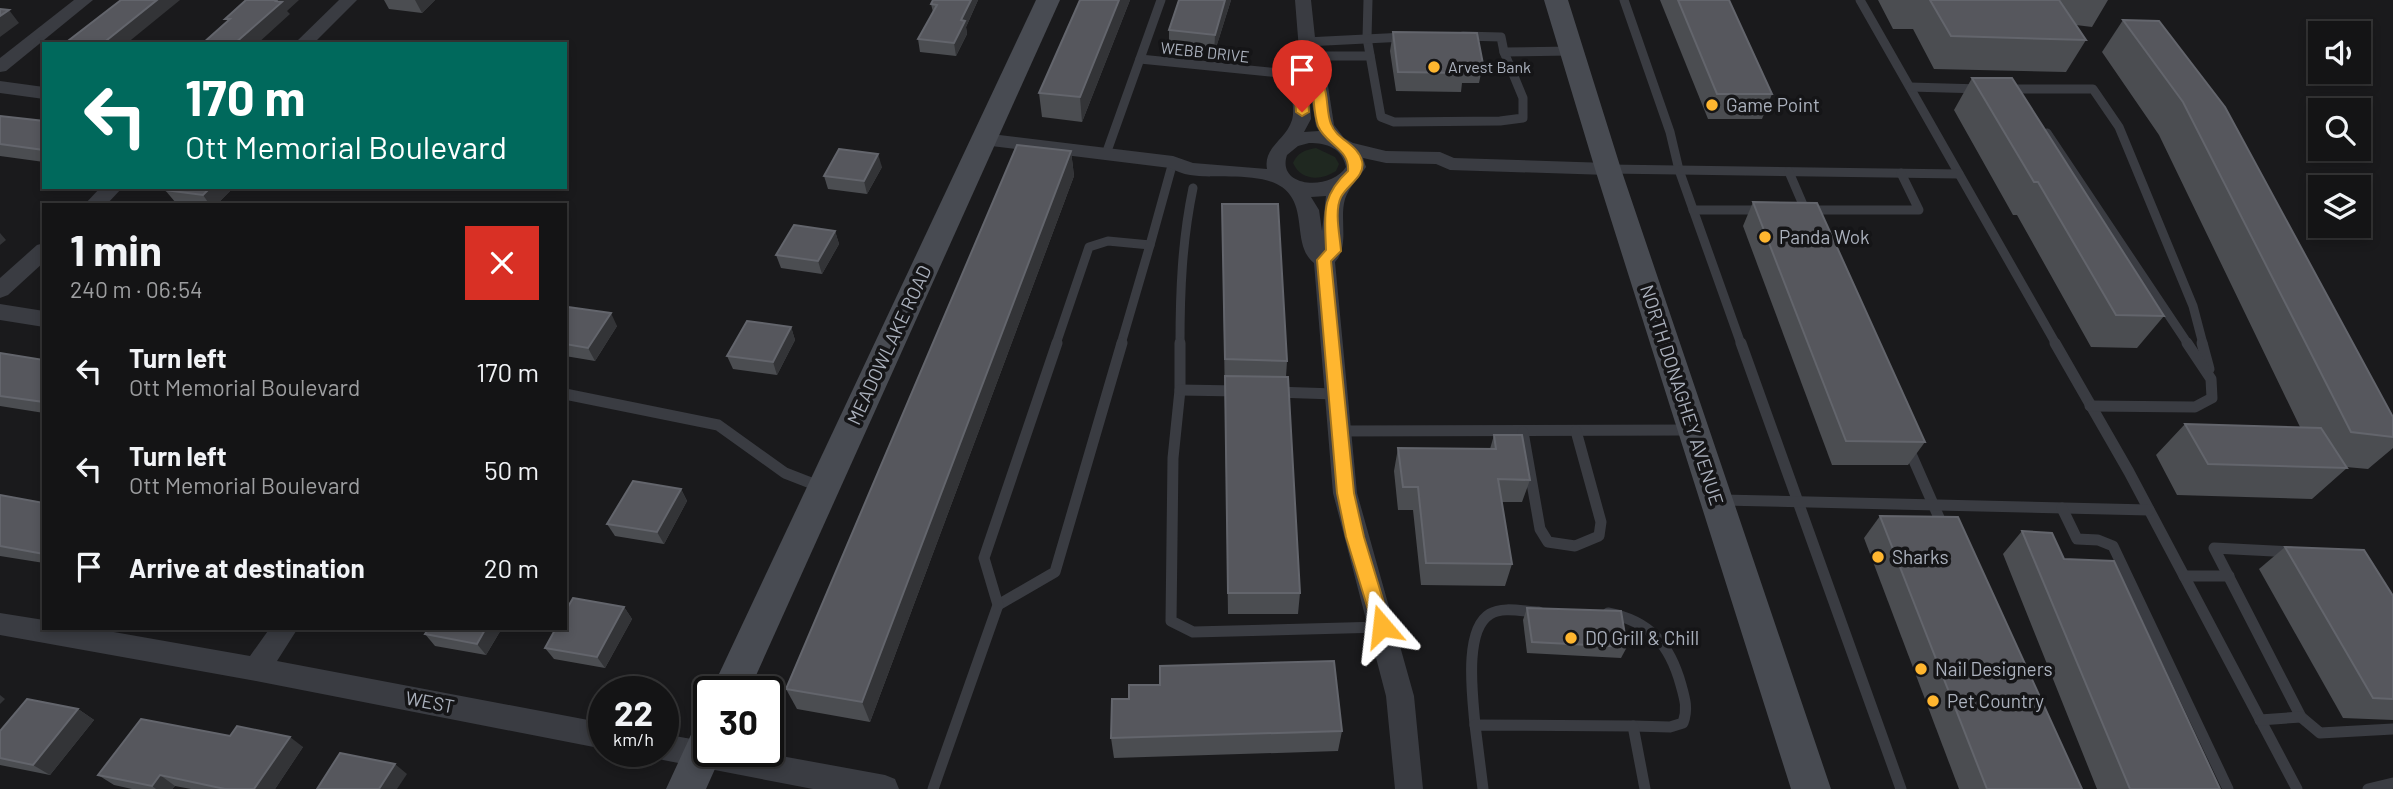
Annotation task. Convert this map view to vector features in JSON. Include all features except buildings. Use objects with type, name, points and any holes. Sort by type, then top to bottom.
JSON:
[{"type":"street","points":[[0,66],[85,0]]},
{"type":"street","points":[[305,42],[349,0]]},
{"type":"street","name":"MEADOWLAKE ROAD","points":[[737,676],[1048,0]]},
{"type":"street","points":[[1303,0],[1310,76],[1318,86],[1325,126],[1356,162],[1332,201],[1333,251],[1324,260]]},
{"type":"street","name":"NORTH DONAGHEY AVENUE","points":[[1556,0],[1608,169],[1811,789]]},
{"type":"street","points":[[1310,76],[1300,85],[1302,119],[1276,154],[1275,164],[1309,210],[1314,252],[1324,260],[1338,431],[1348,504],[1400,696],[1409,789]]},
{"type":"street","points":[[0,88],[42,93]]},
{"type":"street","points":[[984,139],[1173,162],[1254,156],[1315,137],[1386,157],[1440,159],[1450,164],[1608,169]]},
{"type":"street","points":[[1173,162],[1190,169],[1258,173],[1318,190],[1375,172],[1442,170],[1450,164]]},
{"type":"street","points":[[96,203],[111,189]]},
{"type":"street","points":[[0,289],[42,252]]},
{"type":"street","points":[[0,312],[42,319]]},
{"type":"street","name":"WEST","points":[[0,624],[256,669],[588,733]]},
{"type":"street","points":[[256,669],[284,630]]},
{"type":"street","points":[[784,765],[885,789]]},
{"type":"street","points":[[686,789],[696,767]]},
{"type":"lane","points":[[1106,154],[1161,0]]},
{"type":"lane","points":[[1368,0],[1367,38],[1381,117],[1394,122],[1500,121],[1523,118],[1523,98],[1504,52],[1501,37],[1456,36]]},
{"type":"lane","points":[[1624,0],[1670,132],[1693,211],[1901,789]]},
{"type":"lane","points":[[1860,0],[2091,405],[2297,789]]},
{"type":"lane","points":[[1307,49],[1367,38],[1418,37]]},
{"type":"lane","points":[[1307,49],[1370,56]]},
{"type":"lane","points":[[1504,52],[1571,51]]},
{"type":"lane","name":"WEBB DRIVE","points":[[1140,60],[1310,76]]},
{"type":"lane","points":[[1910,87],[1991,89]]},
{"type":"lane","points":[[2004,89],[2093,89],[2119,127],[2193,306],[2211,379],[2212,398],[2195,407],[2091,405]]},
{"type":"lane","points":[[2018,89],[2026,101]]},
{"type":"lane","points":[[2041,124],[2211,379]]},
{"type":"lane","points":[[998,605],[1055,572],[1173,162]]},
{"type":"lane","points":[[1608,169],[1959,174]]},
{"type":"lane","points":[[1789,172],[1811,223]]},
{"type":"lane","points":[[1791,210],[1919,210],[1901,173]]},
{"type":"lane","points":[[1194,188],[1184,230],[1180,275],[1180,390],[1173,458],[1171,621],[1193,632],[1382,626]]},
{"type":"lane","points":[[1693,211],[1777,210]]},
{"type":"lane","points":[[933,789],[998,605],[984,558],[1089,247],[1108,241],[1150,245]]},
{"type":"lane","points":[[1180,390],[1250,392]]},
{"type":"lane","points":[[1264,392],[1335,394]]},
{"type":"lane","points":[[567,394],[719,425],[785,473],[823,488]]},
{"type":"lane","points":[[1338,431],[1693,430]]},
{"type":"lane","points":[[1523,432],[1540,529],[1548,542],[1564,547],[1586,546],[1599,536],[1601,522],[1576,431]]},
{"type":"lane","points":[[1905,441],[1949,542]]},
{"type":"lane","points":[[1716,500],[2149,510]]},
{"type":"lane","points":[[2062,508],[2077,539],[2098,540],[2113,546],[2228,789]]},
{"type":"lane","points":[[2307,553],[2214,548],[2301,717],[2320,733],[2393,729]]},
{"type":"lane","points":[[2184,576],[2229,576]]},
{"type":"lane","points":[[1483,789],[1475,725],[1473,650],[1478,623],[1490,614],[1502,611],[1556,612]]},
{"type":"lane","points":[[1475,725],[1670,726],[1683,723],[1688,710],[1681,679],[1672,653],[1659,635],[1644,623],[1625,615],[1596,613]]},
{"type":"lane","points":[[2260,720],[2301,717]]},
{"type":"lane","points":[[1633,726],[1645,789]]},
{"type":"lane","points":[[2368,789],[2393,783]]},
{"type":"shaded area","points":[[1316,148],[1335,157],[1339,164],[1336,171],[1318,178],[1306,176],[1297,169],[1293,163],[1297,156]]},
{"type":"place","name":"Arvest Bank","points":[[1434,67]]},
{"type":"place","name":"Game Point","points":[[1712,105]]},
{"type":"place","name":"Panda Wok","points":[[1765,237]]},
{"type":"place","name":"Sharks","points":[[1878,557]]},
{"type":"place","name":"DQ Grill & Chill","points":[[1571,638]]},
{"type":"place","name":"Nail Designers","points":[[1921,669]]},
{"type":"place","name":"Pet Country","points":[[1933,701]]},
{"type":"route","points":[[1302,112],[1300,85],[1310,76],[1318,86],[1325,126],[1337,142],[1353,154],[1356,162],[1354,173],[1341,185],[1332,201],[1333,251],[1324,260],[1345,493],[1355,537],[1382,626]]}]
